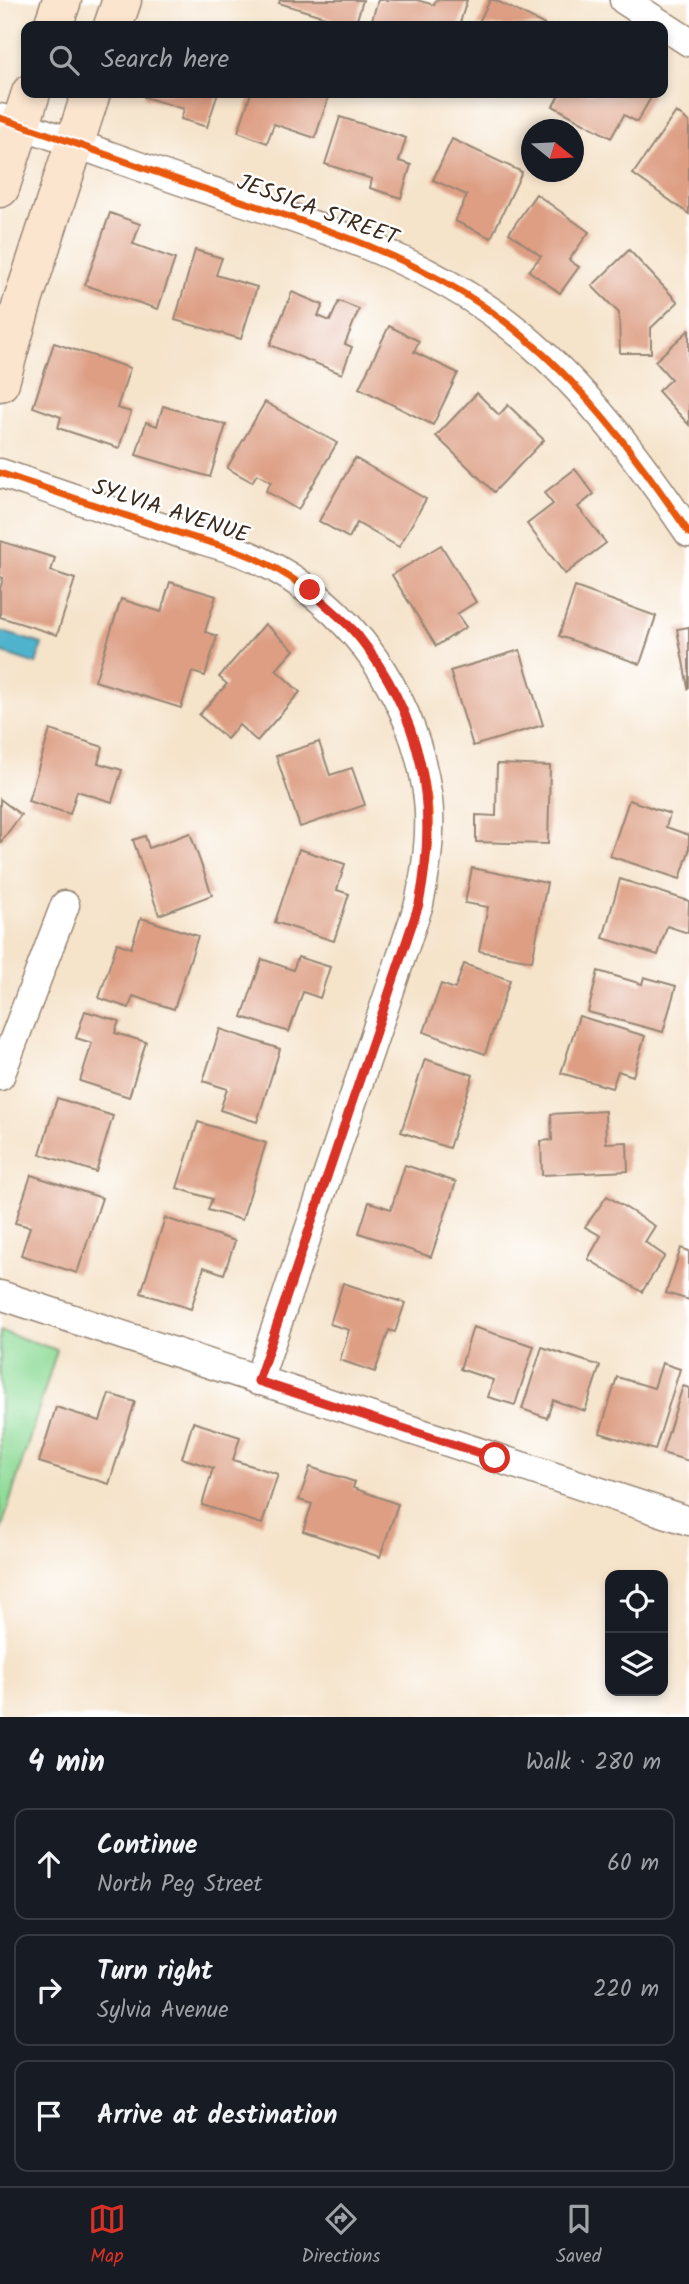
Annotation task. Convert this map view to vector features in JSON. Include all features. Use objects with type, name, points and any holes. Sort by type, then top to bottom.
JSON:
[{"type":"main road","points":[[55,21],[62,0]]},
{"type":"main road","points":[[115,21],[122,0]]},
{"type":"main road","points":[[0,382],[22,304],[89,98]]},
{"type":"main road","points":[[0,188],[17,112]]},
{"type":"street","points":[[624,0],[656,21]]},
{"type":"street","points":[[668,28],[689,42]]},
{"type":"street","name":"JESSICA STREET","points":[[17,112],[74,144],[358,240],[431,275],[493,312],[556,365],[586,398],[652,478],[689,534]]},
{"type":"street","name":"SYLVIA AVENUE","points":[[0,473],[256,559],[310,590],[355,632],[384,673],[416,740],[428,801],[428,863],[419,904],[258,1381]]},
{"type":"street","points":[[3,1059],[65,905]]},
{"type":"street","points":[[0,1295],[689,1521]]},
{"type":"green space","points":[[0,1331],[57,1350],[0,1533]]},
{"type":"water","points":[[0,631],[42,644],[36,664],[0,652]]},
{"type":"building","points":[[280,0],[363,0],[357,21],[338,21],[279,3]]},
{"type":"building","points":[[378,0],[417,0],[434,5],[436,0],[467,0],[461,21],[372,21]]},
{"type":"building","points":[[490,0],[495,0],[537,21],[480,21]]},
{"type":"building","points":[[147,98],[216,98],[207,127],[181,119],[184,109]]},
{"type":"building","points":[[249,98],[328,98],[315,138],[274,124],[267,143],[238,132]]},
{"type":"building","points":[[557,98],[651,98],[637,122],[624,115],[611,138],[584,123],[584,119],[577,119],[553,106]]},
{"type":"building","points":[[676,112],[689,122],[689,214],[633,174]]},
{"type":"building","points":[[340,117],[406,138],[399,161],[411,165],[401,198],[370,188],[372,179],[325,164]]},
{"type":"building","points":[[452,139],[521,172],[491,238],[455,221],[467,195],[433,180]]},
{"type":"building","points":[[536,194],[589,232],[569,260],[579,267],[560,293],[529,271],[541,256],[509,233]]},
{"type":"building","points":[[110,213],[140,224],[133,244],[175,259],[158,309],[85,285]]},
{"type":"building","points":[[195,250],[222,258],[216,275],[257,287],[241,339],[175,320]]},
{"type":"building","points":[[629,250],[678,302],[651,328],[651,353],[620,353],[619,313],[592,286]]},
{"type":"building","points":[[292,292],[323,305],[318,316],[330,321],[339,301],[359,309],[345,344],[352,347],[342,374],[270,345]]},
{"type":"building","points":[[389,326],[419,341],[414,352],[458,373],[433,425],[359,388]]},
{"type":"building","points":[[689,330],[689,425],[658,391],[671,379],[655,361]]},
{"type":"building","points":[[54,343],[130,368],[117,408],[131,412],[119,448],[58,428],[61,417],[33,407]]},
{"type":"building","points":[[477,393],[499,415],[508,405],[544,440],[494,492],[436,436]]},
{"type":"building","points":[[265,402],[337,443],[298,510],[266,491],[271,482],[257,474],[252,482],[227,468]]},
{"type":"building","points":[[163,406],[226,425],[210,477],[136,455],[146,422],[157,426]]},
{"type":"building","points":[[355,458],[426,499],[399,547],[357,523],[349,538],[319,521]]},
{"type":"building","points":[[575,469],[594,494],[578,507],[606,543],[565,574],[527,524],[553,504],[544,493]]},
{"type":"building","points":[[0,541],[55,558],[51,571],[75,579],[57,635],[0,617],[0,589],[3,578],[0,577]]},
{"type":"building","points":[[441,545],[476,602],[457,614],[466,627],[436,646],[392,575]]},
{"type":"building","points":[[170,582],[216,596],[205,632],[217,636],[205,676],[192,672],[181,708],[95,681],[121,599],[161,612]]},
{"type":"building","points":[[575,587],[656,616],[640,664],[559,636]]},
{"type":"building","points":[[265,624],[294,650],[276,670],[300,692],[257,741],[239,725],[227,739],[199,715],[227,684],[219,677]]},
{"type":"building","points":[[689,627],[689,687],[688,688],[677,629]]},
{"type":"building","points":[[520,650],[543,725],[473,746],[450,671]]},
{"type":"building","points":[[50,730],[103,747],[98,763],[122,770],[112,802],[77,791],[70,814],[28,801]]},
{"type":"building","points":[[319,742],[330,775],[352,768],[365,805],[300,827],[276,756]]},
{"type":"building","points":[[497,764],[550,766],[548,844],[476,842],[476,815],[496,816]]},
{"type":"building","points":[[0,799],[21,815],[0,843]]},
{"type":"building","points":[[629,800],[670,814],[666,827],[689,835],[689,851],[680,879],[610,856]]},
{"type":"building","points":[[190,833],[212,895],[159,915],[133,840],[145,836],[149,848]]},
{"type":"building","points":[[299,849],[345,864],[337,890],[349,894],[334,941],[275,922]]},
{"type":"building","points":[[472,868],[547,883],[532,961],[479,951],[488,907],[465,903]]},
{"type":"building","points":[[620,879],[689,901],[688,933],[667,926],[658,955],[603,938]]},
{"type":"building","points":[[141,918],[198,936],[174,1009],[133,996],[129,1008],[99,998],[117,943],[131,948]]},
{"type":"building","points":[[298,957],[330,967],[320,998],[303,992],[289,1032],[242,1017],[262,959],[293,970]]},
{"type":"building","points":[[464,964],[510,980],[485,1054],[424,1032],[441,984],[455,989]]},
{"type":"building","points":[[598,971],[642,984],[644,977],[676,986],[663,1032],[588,1012]]},
{"type":"building","points":[[85,1011],[119,1021],[115,1033],[146,1042],[129,1097],[80,1081],[92,1043],[76,1038]]},
{"type":"building","points":[[579,1016],[645,1036],[633,1076],[618,1071],[612,1088],[561,1073]]},
{"type":"building","points":[[220,1029],[280,1049],[257,1122],[220,1110],[227,1089],[203,1081]]},
{"type":"building","points":[[425,1059],[473,1075],[449,1148],[401,1132]]},
{"type":"building","points":[[57,1098],[113,1116],[96,1172],[40,1154]]},
{"type":"building","points":[[605,1111],[606,1143],[627,1142],[628,1171],[542,1175],[541,1141],[552,1140],[551,1114]]},
{"type":"building","points":[[198,1122],[266,1143],[242,1220],[208,1210],[212,1199],[177,1188]]},
{"type":"building","points":[[405,1165],[456,1182],[431,1257],[359,1233],[369,1202],[391,1209]]},
{"type":"building","points":[[31,1175],[102,1198],[77,1273],[21,1255],[30,1227],[15,1223]]},
{"type":"building","points":[[607,1196],[655,1226],[645,1242],[665,1256],[642,1292],[588,1259],[601,1236],[585,1227]]},
{"type":"building","points":[[165,1218],[235,1241],[224,1274],[204,1267],[191,1309],[141,1293]]},
{"type":"building","points":[[681,1248],[689,1251],[689,1300],[666,1293]]},
{"type":"building","points":[[343,1283],[405,1303],[395,1332],[389,1330],[375,1372],[340,1360],[349,1330],[330,1324]]},
{"type":"building","points":[[473,1327],[534,1346],[515,1405],[488,1397],[493,1380],[460,1369]]},
{"type":"building","points":[[542,1347],[600,1366],[585,1411],[553,1400],[547,1418],[522,1409]]},
{"type":"building","points":[[662,1363],[680,1369],[655,1450],[600,1433],[617,1377],[654,1388]]},
{"type":"building","points":[[683,1386],[689,1388],[689,1461],[662,1453]]},
{"type":"building","points":[[109,1394],[135,1402],[109,1484],[39,1462],[56,1407],[100,1421]]},
{"type":"building","points":[[193,1422],[240,1437],[233,1460],[278,1474],[262,1524],[202,1505],[213,1468],[182,1458]]},
{"type":"building","points":[[310,1467],[355,1482],[353,1488],[398,1504],[380,1557],[303,1531],[312,1504],[299,1500]]},
{"type":"cycle path","points":[[0,118],[349,238],[386,253],[458,290],[521,335],[575,386],[624,443],[689,533]]},
{"type":"cycle path","points":[[0,473],[237,551],[291,578],[322,601],[349,627],[373,657],[393,690],[421,761],[428,799],[429,839],[419,904],[258,1381]]},
{"type":"route","points":[[310,590],[355,632],[391,683],[416,740],[428,801],[428,863],[419,904],[258,1381],[495,1458]]}]
